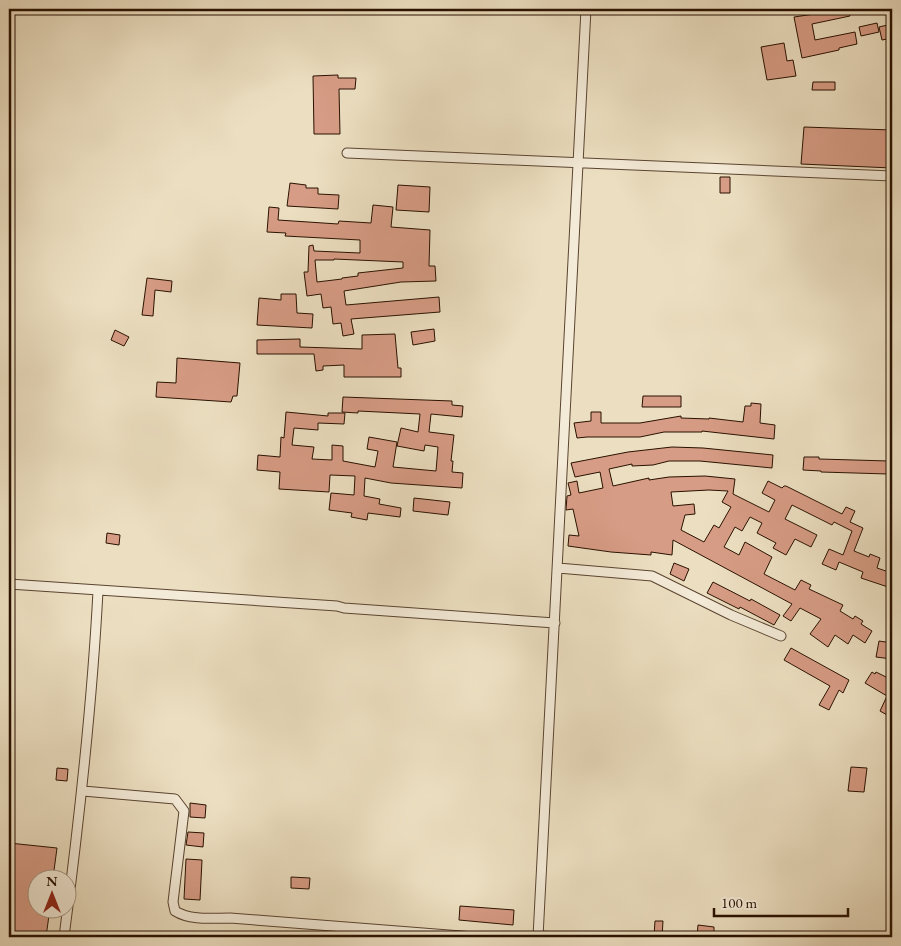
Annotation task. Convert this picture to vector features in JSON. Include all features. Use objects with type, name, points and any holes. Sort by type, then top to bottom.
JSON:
[{"type":"street","points":[[538,936],[586,9]]},
{"type":"street","points":[[347,152],[578,164],[892,176]]},
{"type":"street","points":[[558,568],[652,576],[730,615],[781,636]]},
{"type":"street","points":[[9,584],[555,623]]},
{"type":"street","points":[[64,937],[83,791],[94,676],[98,591]]},
{"type":"street","points":[[83,791],[174,799],[179,805],[184,812],[173,902],[175,911],[180,914],[201,918],[230,918],[474,937]]},
{"type":"street","points":[[521,937],[562,937]]},
{"type":"building","points":[[848,9],[850,16],[812,24],[815,40],[855,32],[857,44],[802,58],[794,17]]},
{"type":"building","points":[[877,23],[879,32],[861,36],[859,27]]},
{"type":"building","points":[[892,24],[892,38],[882,40],[879,27]]},
{"type":"building","points":[[784,43],[787,61],[793,60],[796,76],[767,80],[761,47]]},
{"type":"building","points":[[338,75],[338,78],[356,78],[355,89],[339,89],[340,134],[314,134],[313,76]]},
{"type":"building","points":[[813,82],[835,82],[835,90],[812,90]]},
{"type":"building","points":[[804,127],[892,130],[892,168],[801,164]]},
{"type":"building","points":[[720,177],[730,177],[730,193],[720,193]]},
{"type":"building","points":[[290,183],[306,185],[306,188],[318,188],[318,194],[339,195],[338,209],[287,206]]},
{"type":"building","points":[[398,185],[430,187],[429,212],[396,210]]},
{"type":"building","points":[[373,205],[393,207],[391,227],[430,230],[429,266],[435,266],[436,281],[401,282],[344,291],[346,305],[439,297],[440,312],[351,319],[354,334],[343,336],[341,323],[333,324],[331,307],[323,308],[321,294],[307,296],[304,272],[308,272],[309,246],[313,245],[314,251],[360,253],[360,240],[285,236],[286,233],[267,232],[269,207],[279,208],[278,220],[338,224],[339,221],[371,223]],"holes":[[[315,260],[403,262],[403,268],[358,273],[358,276],[317,282]]]},
{"type":"building","points":[[147,278],[172,281],[171,292],[155,290],[153,316],[142,315]]},
{"type":"building","points":[[281,294],[296,294],[297,313],[313,314],[312,328],[257,325],[259,298],[281,300]]},
{"type":"building","points":[[434,329],[435,341],[413,345],[411,332]]},
{"type":"building","points":[[115,330],[129,337],[124,346],[111,340]]},
{"type":"building","points":[[395,334],[398,368],[401,368],[401,377],[344,377],[344,365],[323,366],[323,370],[316,371],[314,354],[257,354],[257,340],[300,339],[300,347],[362,349],[362,335]]},
{"type":"building","points":[[177,358],[240,363],[237,396],[233,396],[231,402],[156,397],[157,382],[176,383]]},
{"type":"building","points":[[643,396],[681,396],[681,407],[642,407]]},
{"type":"building","points":[[343,397],[452,401],[452,405],[463,406],[462,417],[431,414],[429,432],[454,435],[451,461],[453,461],[452,472],[463,473],[462,488],[391,483],[365,478],[364,496],[380,499],[379,504],[401,508],[400,517],[368,513],[367,520],[351,517],[352,513],[329,510],[331,493],[354,495],[355,476],[330,475],[329,492],[279,489],[280,472],[257,470],[258,455],[280,457],[281,437],[284,438],[286,412],[328,416],[328,413],[345,413],[344,424],[318,423],[318,430],[294,428],[292,445],[314,447],[312,459],[332,460],[332,445],[343,446],[343,461],[375,467],[378,451],[367,449],[369,437],[397,442],[393,467],[436,471],[438,447],[425,445],[424,451],[397,446],[401,428],[418,432],[420,414],[342,412]]},
{"type":"building","points":[[751,403],[761,404],[760,423],[775,425],[774,439],[702,431],[664,432],[640,437],[577,438],[574,423],[591,421],[591,412],[601,412],[601,423],[640,423],[681,416],[681,418],[709,418],[743,422],[745,406],[751,406]]},
{"type":"building","points":[[672,447],[773,455],[772,468],[700,461],[669,461],[653,465],[632,466],[632,464],[609,469],[613,486],[649,478],[649,480],[669,477],[705,476],[735,479],[733,494],[769,512],[775,500],[762,493],[768,481],[782,488],[786,486],[842,514],[846,507],[855,511],[850,522],[863,528],[854,551],[869,557],[870,554],[880,558],[877,568],[892,573],[888,587],[861,578],[863,572],[839,562],[836,570],[822,564],[829,549],[843,555],[852,531],[834,522],[832,525],[792,505],[785,519],[817,535],[811,547],[795,539],[786,555],[773,548],[776,543],[757,533],[762,523],[750,517],[742,531],[735,527],[724,547],[739,555],[745,542],[772,557],[764,574],[795,590],[801,580],[811,585],[809,589],[843,605],[840,611],[853,619],[855,616],[863,621],[861,624],[872,631],[865,643],[853,635],[848,644],[835,635],[828,647],[810,634],[821,619],[800,608],[791,621],[783,616],[792,604],[673,540],[672,555],[651,552],[651,555],[611,552],[568,546],[569,535],[579,536],[573,509],[566,510],[567,496],[571,495],[568,483],[577,481],[579,493],[603,488],[600,472],[575,477],[571,463],[628,452]],"holes":[[[728,491],[722,502],[731,507],[719,528],[714,525],[704,542],[681,530],[685,515],[695,514],[694,504],[673,506],[671,492]]]},
{"type":"building","points":[[804,457],[889,461],[888,474],[803,470]]},
{"type":"building","points":[[414,498],[450,502],[448,515],[413,511]]},
{"type":"building","points":[[107,533],[120,535],[119,545],[106,543]]},
{"type":"building","points":[[674,563],[689,569],[684,581],[670,574]]},
{"type":"building","points":[[713,582],[750,601],[751,599],[780,615],[774,625],[740,607],[739,609],[707,593]]},
{"type":"building","points":[[879,641],[892,643],[892,659],[876,657]]},
{"type":"building","points":[[791,648],[849,680],[843,693],[839,690],[829,710],[819,705],[830,686],[784,660]]},
{"type":"building","points":[[872,672],[892,680],[892,709],[889,716],[880,711],[887,696],[865,683]]},
{"type":"building","points":[[851,767],[867,768],[864,792],[848,791]]},
{"type":"building","points":[[57,768],[68,769],[67,781],[56,780]]},
{"type":"building","points":[[190,803],[206,805],[205,818],[190,817]]},
{"type":"building","points":[[188,832],[204,833],[203,847],[186,845]]},
{"type":"building","points":[[9,843],[57,848],[54,868],[28,868],[28,918],[49,918],[46,937],[9,937]]},
{"type":"building","points":[[186,859],[202,860],[200,900],[184,899]]},
{"type":"building","points":[[291,877],[310,878],[309,889],[291,888]]},
{"type":"building","points":[[460,906],[514,910],[513,925],[459,920]]},
{"type":"building","points":[[655,921],[663,921],[662,937],[654,936]]},
{"type":"building","points":[[698,925],[714,927],[714,937],[697,937]]}]
